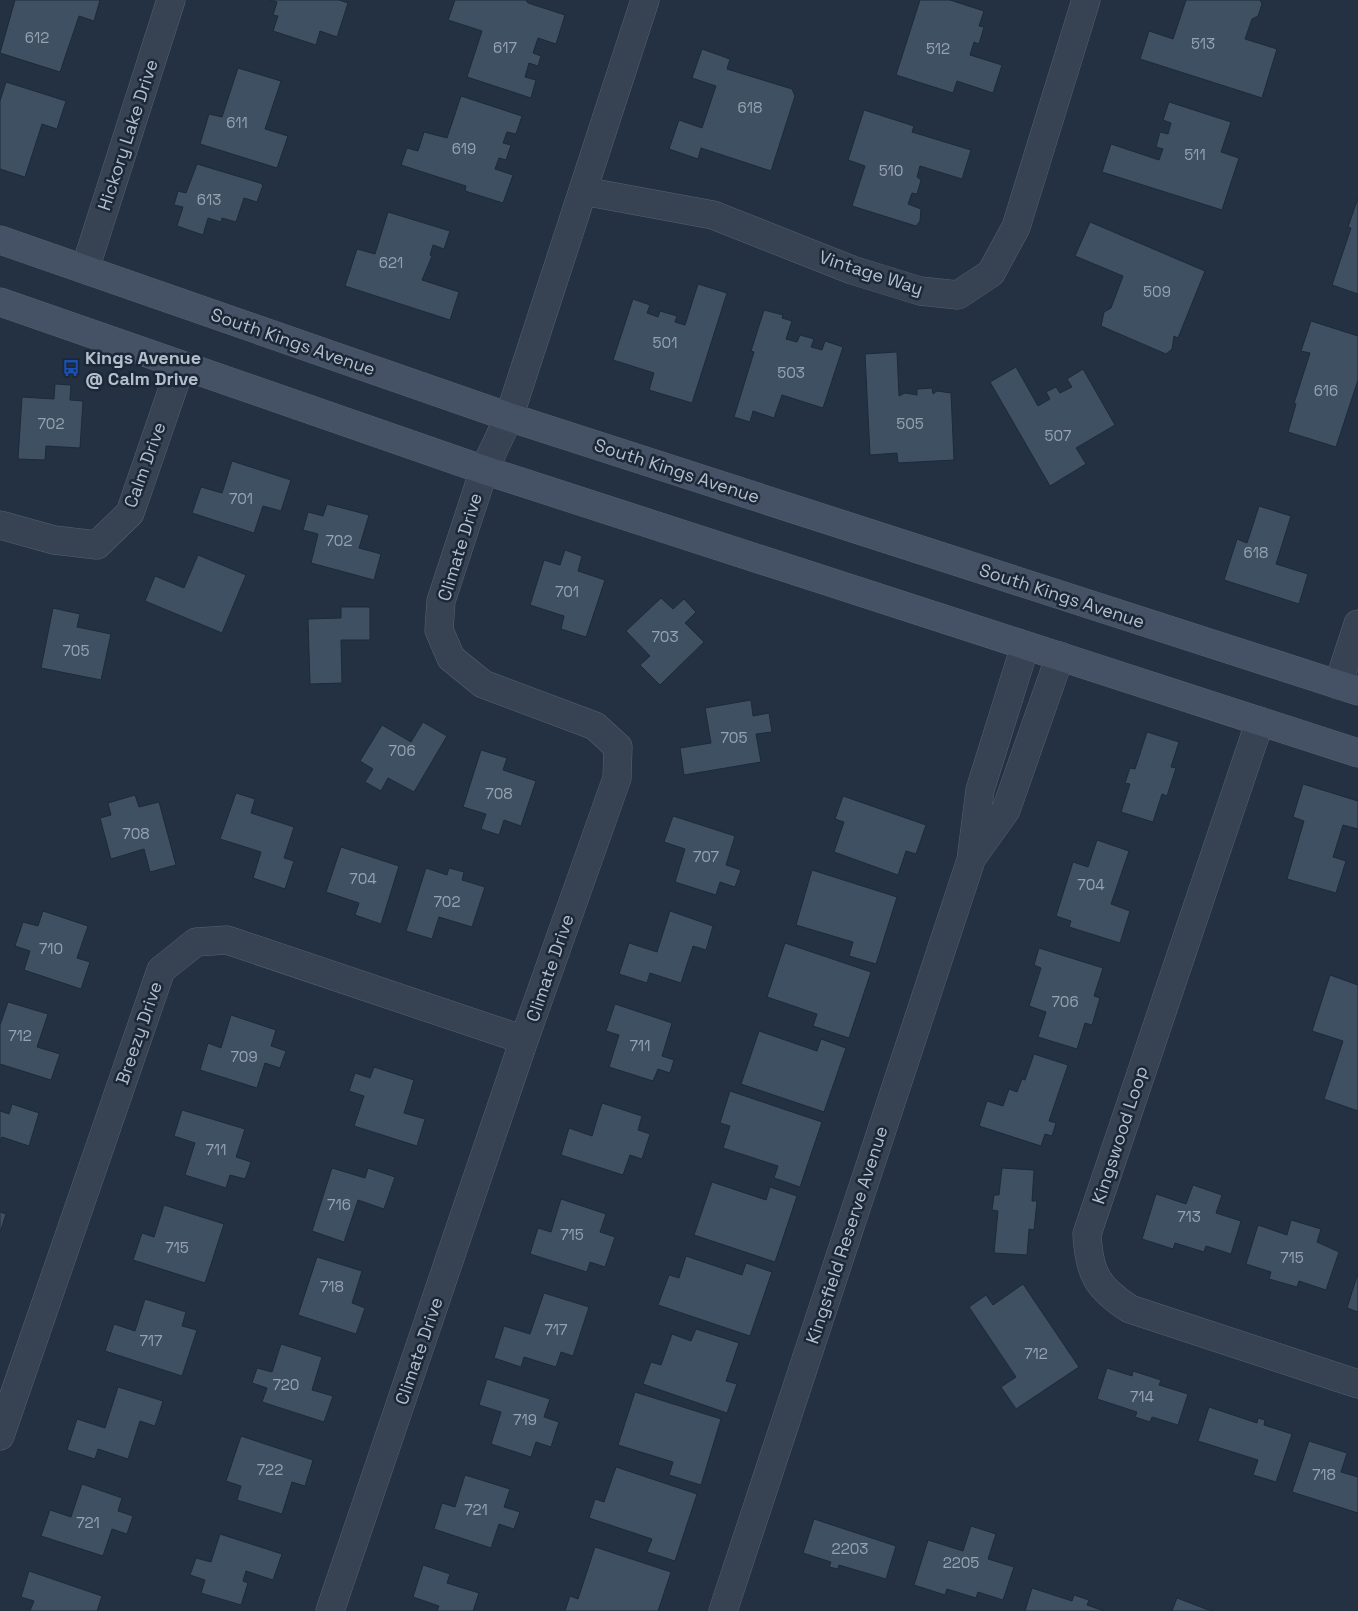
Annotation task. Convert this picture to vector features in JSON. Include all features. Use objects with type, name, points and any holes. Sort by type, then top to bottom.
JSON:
[{"type":"main road","name":"South Kings Avenue","points":[[0,240],[509,417],[1348,688]]},
{"type":"main road","points":[[0,302],[484,470],[1358,753]]},
{"type":"street","name":"Hickory Lake Drive","points":[[85,269],[171,0]]},
{"type":"street","points":[[509,417],[645,0]]},
{"type":"street","name":"Vintage Way","points":[[584,191],[714,215],[852,270],[920,291],[958,295],[991,273],[1016,227],[1086,0]]},
{"type":"street","name":"Calm Drive","points":[[0,525],[54,540],[97,545],[130,513],[181,365]]},
{"type":"street","name":"Climate Drive","points":[[330,1611],[524,1040],[617,778],[618,747],[595,726],[483,684],[451,658],[439,630],[441,601],[484,470],[509,417]]},
{"type":"street","points":[[1348,688],[1358,624]]},
{"type":"street","name":"Kingsfield Reserve Avenue","points":[[723,1611],[971,860],[980,790],[1024,646]]},
{"type":"street","name":"Kingsfield Reserve Avenue","points":[[971,860],[1006,810],[1060,656]]},
{"type":"street","name":"Kingswood Loop","points":[[1260,721],[1087,1234],[1088,1260],[1096,1279],[1110,1297],[1130,1309],[1358,1384]]},
{"type":"street","name":"Breezy Drive","points":[[0,1436],[161,970],[196,942],[227,940],[524,1040]]},
{"type":"building","points":[[15,0],[100,0],[94,21],[79,16],[60,72],[0,53]]},
{"type":"building","points":[[270,0],[339,0],[348,3],[337,37],[320,31],[316,45],[273,31],[278,16],[273,15],[277,2]]},
{"type":"building","points":[[455,0],[526,0],[528,3],[565,15],[556,44],[538,38],[533,53],[541,56],[538,66],[529,63],[525,77],[536,80],[531,98],[467,77],[482,31],[448,20]]},
{"type":"building","points":[[920,0],[950,0],[984,11],[979,26],[984,27],[979,44],[974,42],[970,55],[1002,65],[993,93],[957,81],[953,93],[896,75]]},
{"type":"building","points":[[1186,0],[1260,0],[1262,4],[1258,16],[1252,19],[1245,39],[1277,49],[1262,98],[1140,59],[1149,31],[1173,39]]},
{"type":"building","points":[[702,49],[730,59],[727,69],[792,89],[795,96],[771,171],[701,148],[698,159],[669,149],[679,120],[702,128],[716,86],[692,78]]},
{"type":"building","points":[[238,68],[281,81],[265,129],[288,136],[277,168],[200,144],[209,114],[222,117]]},
{"type":"building","points":[[6,82],[66,101],[57,129],[42,124],[25,177],[0,169],[0,101]]},
{"type":"building","points":[[461,96],[522,116],[516,134],[507,132],[503,143],[511,145],[506,160],[499,158],[495,169],[513,175],[503,203],[465,191],[466,186],[401,165],[407,148],[418,151],[424,132],[447,138]]},
{"type":"building","points":[[1169,102],[1231,122],[1221,152],[1239,158],[1222,210],[1102,172],[1111,144],[1159,160],[1163,149],[1156,147],[1160,132],[1168,134],[1171,123],[1163,120]]},
{"type":"building","points":[[864,110],[914,126],[912,132],[971,150],[962,179],[920,166],[917,177],[921,180],[917,194],[912,193],[908,204],[921,209],[920,221],[916,226],[852,206],[865,166],[848,160]]},
{"type":"building","points":[[197,164],[263,185],[257,202],[244,198],[236,222],[222,218],[221,222],[208,218],[203,235],[177,226],[183,207],[174,205],[178,191],[186,193]]},
{"type":"building","points":[[1358,198],[1358,294],[1332,285],[1351,228],[1348,227]]},
{"type":"building","points":[[388,212],[450,231],[444,249],[433,245],[430,255],[432,256],[422,280],[459,292],[450,320],[345,286],[357,249],[375,254]]},
{"type":"building","points":[[1090,222],[1205,271],[1178,338],[1174,336],[1172,349],[1166,354],[1101,326],[1104,312],[1111,308],[1123,276],[1075,256]]},
{"type":"building","points":[[698,284],[727,293],[692,403],[649,390],[654,373],[613,360],[633,299],[650,305],[647,313],[658,317],[660,311],[677,316],[675,322],[685,325]]},
{"type":"building","points":[[764,310],[783,315],[782,318],[792,321],[786,339],[797,342],[800,335],[814,339],[811,347],[822,350],[825,341],[843,347],[823,408],[782,395],[774,418],[753,411],[750,422],[734,417],[754,352],[751,351]]},
{"type":"building","points":[[1311,321],[1358,336],[1358,380],[1336,447],[1288,432],[1296,404],[1294,403],[1310,353],[1301,351]]},
{"type":"building","points":[[897,352],[899,396],[905,393],[917,395],[917,389],[932,388],[933,394],[937,391],[951,393],[954,460],[898,463],[897,453],[870,455],[865,354]]},
{"type":"building","points":[[1016,367],[1038,406],[1050,399],[1046,392],[1056,387],[1060,393],[1072,387],[1067,379],[1083,369],[1115,425],[1076,448],[1086,464],[1050,486],[990,382]]},
{"type":"building","points":[[55,384],[71,385],[70,400],[83,401],[80,448],[46,446],[45,460],[18,459],[22,397],[54,399]]},
{"type":"building","points":[[232,461],[291,480],[281,511],[263,506],[254,533],[192,513],[201,487],[222,493]]},
{"type":"building","points":[[327,504],[369,515],[359,548],[381,554],[374,580],[311,563],[318,534],[303,530],[308,512],[323,516]]},
{"type":"building","points":[[1259,506],[1291,516],[1276,564],[1308,574],[1299,604],[1224,580],[1237,539],[1247,543]]},
{"type":"building","points":[[565,550],[582,556],[578,571],[605,580],[586,637],[561,629],[564,616],[530,605],[544,560],[560,565]]},
{"type":"building","points":[[198,555],[246,575],[222,633],[145,601],[155,576],[184,588]]},
{"type":"building","points":[[661,598],[673,609],[684,599],[696,612],[685,623],[704,642],[660,685],[640,665],[650,656],[626,631]]},
{"type":"building","points":[[341,607],[370,607],[370,640],[341,640],[342,683],[310,684],[308,619],[341,618]]},
{"type":"building","points":[[53,608],[80,614],[77,627],[111,634],[101,680],[41,668]]},
{"type":"building","points":[[751,700],[753,716],[769,713],[772,732],[756,734],[761,762],[684,775],[680,748],[711,743],[705,708]]},
{"type":"building","points":[[423,722],[447,736],[414,792],[388,778],[381,791],[365,782],[373,769],[360,761],[382,725],[411,742]]},
{"type":"building","points":[[1147,732],[1179,742],[1171,767],[1176,768],[1167,796],[1162,794],[1153,822],[1121,812],[1130,784],[1125,783],[1130,768],[1135,769]]},
{"type":"building","points":[[481,750],[507,758],[503,770],[536,781],[521,826],[504,820],[499,835],[481,829],[486,814],[463,807]]},
{"type":"building","points":[[1303,784],[1358,801],[1358,829],[1343,825],[1333,857],[1346,861],[1336,893],[1287,879],[1304,821],[1293,817]]},
{"type":"building","points":[[236,793],[255,799],[251,813],[294,827],[284,858],[294,861],[285,889],[253,878],[261,852],[220,839]]},
{"type":"building","points":[[135,795],[139,807],[159,802],[176,865],[150,872],[144,849],[111,859],[100,818],[111,815],[108,803]]},
{"type":"building","points":[[843,796],[926,825],[916,854],[906,851],[898,875],[834,852],[844,822],[835,819]]},
{"type":"building","points":[[673,816],[735,836],[726,865],[741,870],[735,887],[720,882],[716,895],[675,882],[685,849],[664,842]]},
{"type":"building","points":[[1097,840],[1129,851],[1111,904],[1130,911],[1120,943],[1069,927],[1071,921],[1056,916],[1073,862],[1088,867]]},
{"type":"building","points":[[341,847],[399,866],[381,924],[355,915],[359,903],[326,892]]},
{"type":"building","points":[[426,868],[447,875],[449,868],[464,872],[462,880],[485,887],[472,927],[439,917],[432,939],[406,931]]},
{"type":"building","points":[[812,870],[897,897],[876,964],[849,956],[853,942],[796,925]]},
{"type":"building","points":[[43,911],[88,926],[77,958],[90,962],[81,989],[24,970],[30,951],[15,946],[23,922],[38,926]]},
{"type":"building","points":[[670,911],[713,926],[706,950],[693,946],[681,983],[650,973],[647,983],[619,974],[629,943],[657,952]]},
{"type":"building","points":[[785,943],[871,972],[849,1038],[813,1026],[817,1014],[767,997]]},
{"type":"building","points":[[1039,948],[1103,968],[1094,996],[1100,998],[1092,1025],[1085,1023],[1077,1049],[1038,1037],[1046,1012],[1029,1006],[1041,968],[1034,965]]},
{"type":"building","points":[[1330,975],[1358,985],[1358,1111],[1324,1099],[1343,1041],[1312,1031]]},
{"type":"building","points":[[8,1002],[48,1014],[37,1047],[60,1054],[51,1080],[0,1064],[0,1025]]},
{"type":"building","points":[[615,1004],[672,1023],[662,1056],[674,1060],[670,1073],[658,1069],[653,1081],[609,1067],[619,1035],[606,1031]]},
{"type":"building","points":[[231,1015],[276,1030],[271,1046],[286,1051],[280,1068],[265,1063],[257,1088],[200,1070],[208,1043],[221,1048]]},
{"type":"building","points":[[759,1031],[817,1051],[821,1039],[846,1048],[824,1112],[741,1084]]},
{"type":"building","points":[[1034,1054],[1068,1065],[1049,1121],[1056,1123],[1052,1136],[1045,1134],[1041,1146],[979,1126],[987,1101],[1003,1106],[1009,1089],[1017,1092],[1022,1079],[1025,1080]]},
{"type":"building","points":[[374,1067],[414,1080],[404,1113],[425,1119],[417,1146],[354,1126],[364,1096],[349,1091],[355,1073],[370,1078]]},
{"type":"building","points":[[730,1091],[822,1122],[800,1187],[774,1178],[778,1166],[723,1148],[730,1126],[720,1123]]},
{"type":"building","points":[[602,1103],[642,1116],[638,1130],[650,1134],[642,1159],[630,1155],[623,1175],[561,1155],[569,1128],[592,1136]]},
{"type":"building","points":[[12,1104],[39,1113],[29,1146],[2,1137],[0,1142],[0,1111],[9,1114]]},
{"type":"building","points":[[182,1110],[245,1129],[236,1157],[251,1162],[245,1179],[230,1175],[226,1188],[185,1175],[195,1143],[174,1136]]},
{"type":"building","points":[[332,1168],[365,1178],[368,1168],[395,1177],[384,1209],[358,1200],[344,1242],[312,1231]]},
{"type":"building","points":[[1002,1168],[1034,1170],[1032,1201],[1037,1201],[1034,1230],[1029,1229],[1027,1255],[994,1253],[998,1211],[992,1210],[994,1195],[999,1195]]},
{"type":"building","points":[[712,1182],[766,1200],[770,1187],[797,1196],[775,1262],[694,1235]]},
{"type":"building","points":[[1193,1185],[1222,1195],[1216,1213],[1241,1221],[1231,1254],[1206,1246],[1204,1252],[1175,1243],[1173,1249],[1142,1239],[1156,1194],[1186,1204]]},
{"type":"building","points":[[561,1199],[606,1214],[600,1232],[615,1237],[605,1267],[590,1262],[587,1272],[530,1254],[538,1228],[551,1232]]},
{"type":"building","points":[[164,1205],[224,1224],[205,1283],[133,1260],[142,1233],[154,1237]]},
{"type":"building","points":[[0,1212],[6,1214],[0,1233]]},
{"type":"building","points":[[1291,1220],[1321,1229],[1317,1242],[1339,1252],[1326,1290],[1299,1281],[1297,1287],[1269,1279],[1271,1272],[1246,1264],[1258,1225],[1287,1235]]},
{"type":"building","points":[[686,1256],[742,1275],[746,1263],[772,1272],[750,1336],[658,1305],[669,1275],[679,1278]]},
{"type":"building","points":[[317,1257],[362,1271],[352,1303],[365,1308],[356,1334],[298,1315]]},
{"type":"building","points":[[1358,1273],[1358,1312],[1347,1308]]},
{"type":"building","points":[[1023,1284],[1079,1367],[1016,1409],[1001,1387],[1016,1377],[969,1307],[986,1295],[993,1305]]},
{"type":"building","points":[[544,1293],[589,1307],[573,1356],[561,1352],[556,1367],[524,1357],[521,1367],[494,1358],[504,1326],[530,1334]]},
{"type":"building","points":[[145,1299],[186,1312],[182,1326],[197,1330],[182,1376],[105,1351],[114,1324],[135,1331]]},
{"type":"building","points":[[696,1329],[739,1343],[726,1381],[737,1384],[727,1413],[643,1384],[651,1362],[661,1365],[672,1334],[691,1341]]},
{"type":"building","points":[[281,1344],[322,1357],[312,1390],[333,1396],[324,1422],[262,1402],[267,1388],[252,1383],[257,1368],[272,1372]]},
{"type":"building","points":[[1107,1368],[1132,1376],[1133,1371],[1161,1380],[1159,1385],[1188,1394],[1178,1425],[1152,1417],[1150,1422],[1135,1417],[1137,1412],[1097,1399]]},
{"type":"building","points":[[487,1379],[550,1399],[544,1417],[559,1422],[551,1447],[536,1442],[531,1457],[491,1444],[501,1412],[479,1405]]},
{"type":"building","points":[[118,1387],[163,1401],[155,1426],[140,1421],[128,1459],[98,1449],[95,1459],[67,1450],[77,1419],[105,1428]]},
{"type":"building","points":[[635,1392],[721,1419],[701,1485],[669,1475],[673,1462],[618,1445]]},
{"type":"building","points":[[1209,1407],[1257,1423],[1258,1418],[1265,1420],[1264,1425],[1292,1434],[1276,1482],[1253,1475],[1258,1460],[1198,1441]]},
{"type":"building","points":[[241,1436],[313,1460],[305,1486],[292,1482],[282,1514],[237,1500],[241,1486],[226,1481]]},
{"type":"building","points":[[1309,1441],[1347,1453],[1341,1472],[1358,1477],[1358,1513],[1292,1492]]},
{"type":"building","points":[[616,1467],[697,1494],[675,1561],[647,1552],[652,1539],[589,1518],[595,1499],[604,1502]]},
{"type":"building","points":[[465,1475],[510,1489],[504,1507],[520,1512],[514,1529],[499,1524],[491,1548],[434,1529],[442,1503],[455,1507]]},
{"type":"building","points":[[82,1484],[122,1498],[118,1511],[133,1516],[127,1534],[112,1529],[103,1556],[41,1536],[50,1510],[71,1517]]},
{"type":"building","points":[[814,1519],[896,1546],[886,1579],[839,1565],[838,1569],[829,1567],[831,1562],[803,1553]]},
{"type":"building","points":[[971,1526],[996,1534],[988,1559],[1014,1567],[1003,1600],[978,1592],[976,1598],[947,1589],[945,1595],[914,1585],[928,1540],[963,1551]]},
{"type":"building","points":[[220,1534],[282,1554],[273,1580],[246,1571],[243,1581],[248,1583],[241,1605],[201,1593],[205,1580],[190,1575],[196,1558],[211,1562]]},
{"type":"building","points":[[595,1547],[671,1572],[658,1611],[565,1611],[570,1596],[578,1599]]},
{"type":"building","points":[[423,1565],[450,1574],[447,1583],[479,1593],[473,1611],[437,1611],[439,1606],[413,1597]]},
{"type":"building","points":[[29,1571],[102,1596],[97,1611],[30,1611],[34,1601],[21,1597]]},
{"type":"building","points":[[1032,1588],[1072,1601],[1074,1595],[1089,1600],[1087,1605],[1104,1611],[1025,1611]]},
{"type":"building","points":[[1177,1598],[1206,1609],[1213,1611],[1172,1611]]},
{"type":"place","name":"Kings Avenue @ Calm Drive","points":[[71,368]]}]
